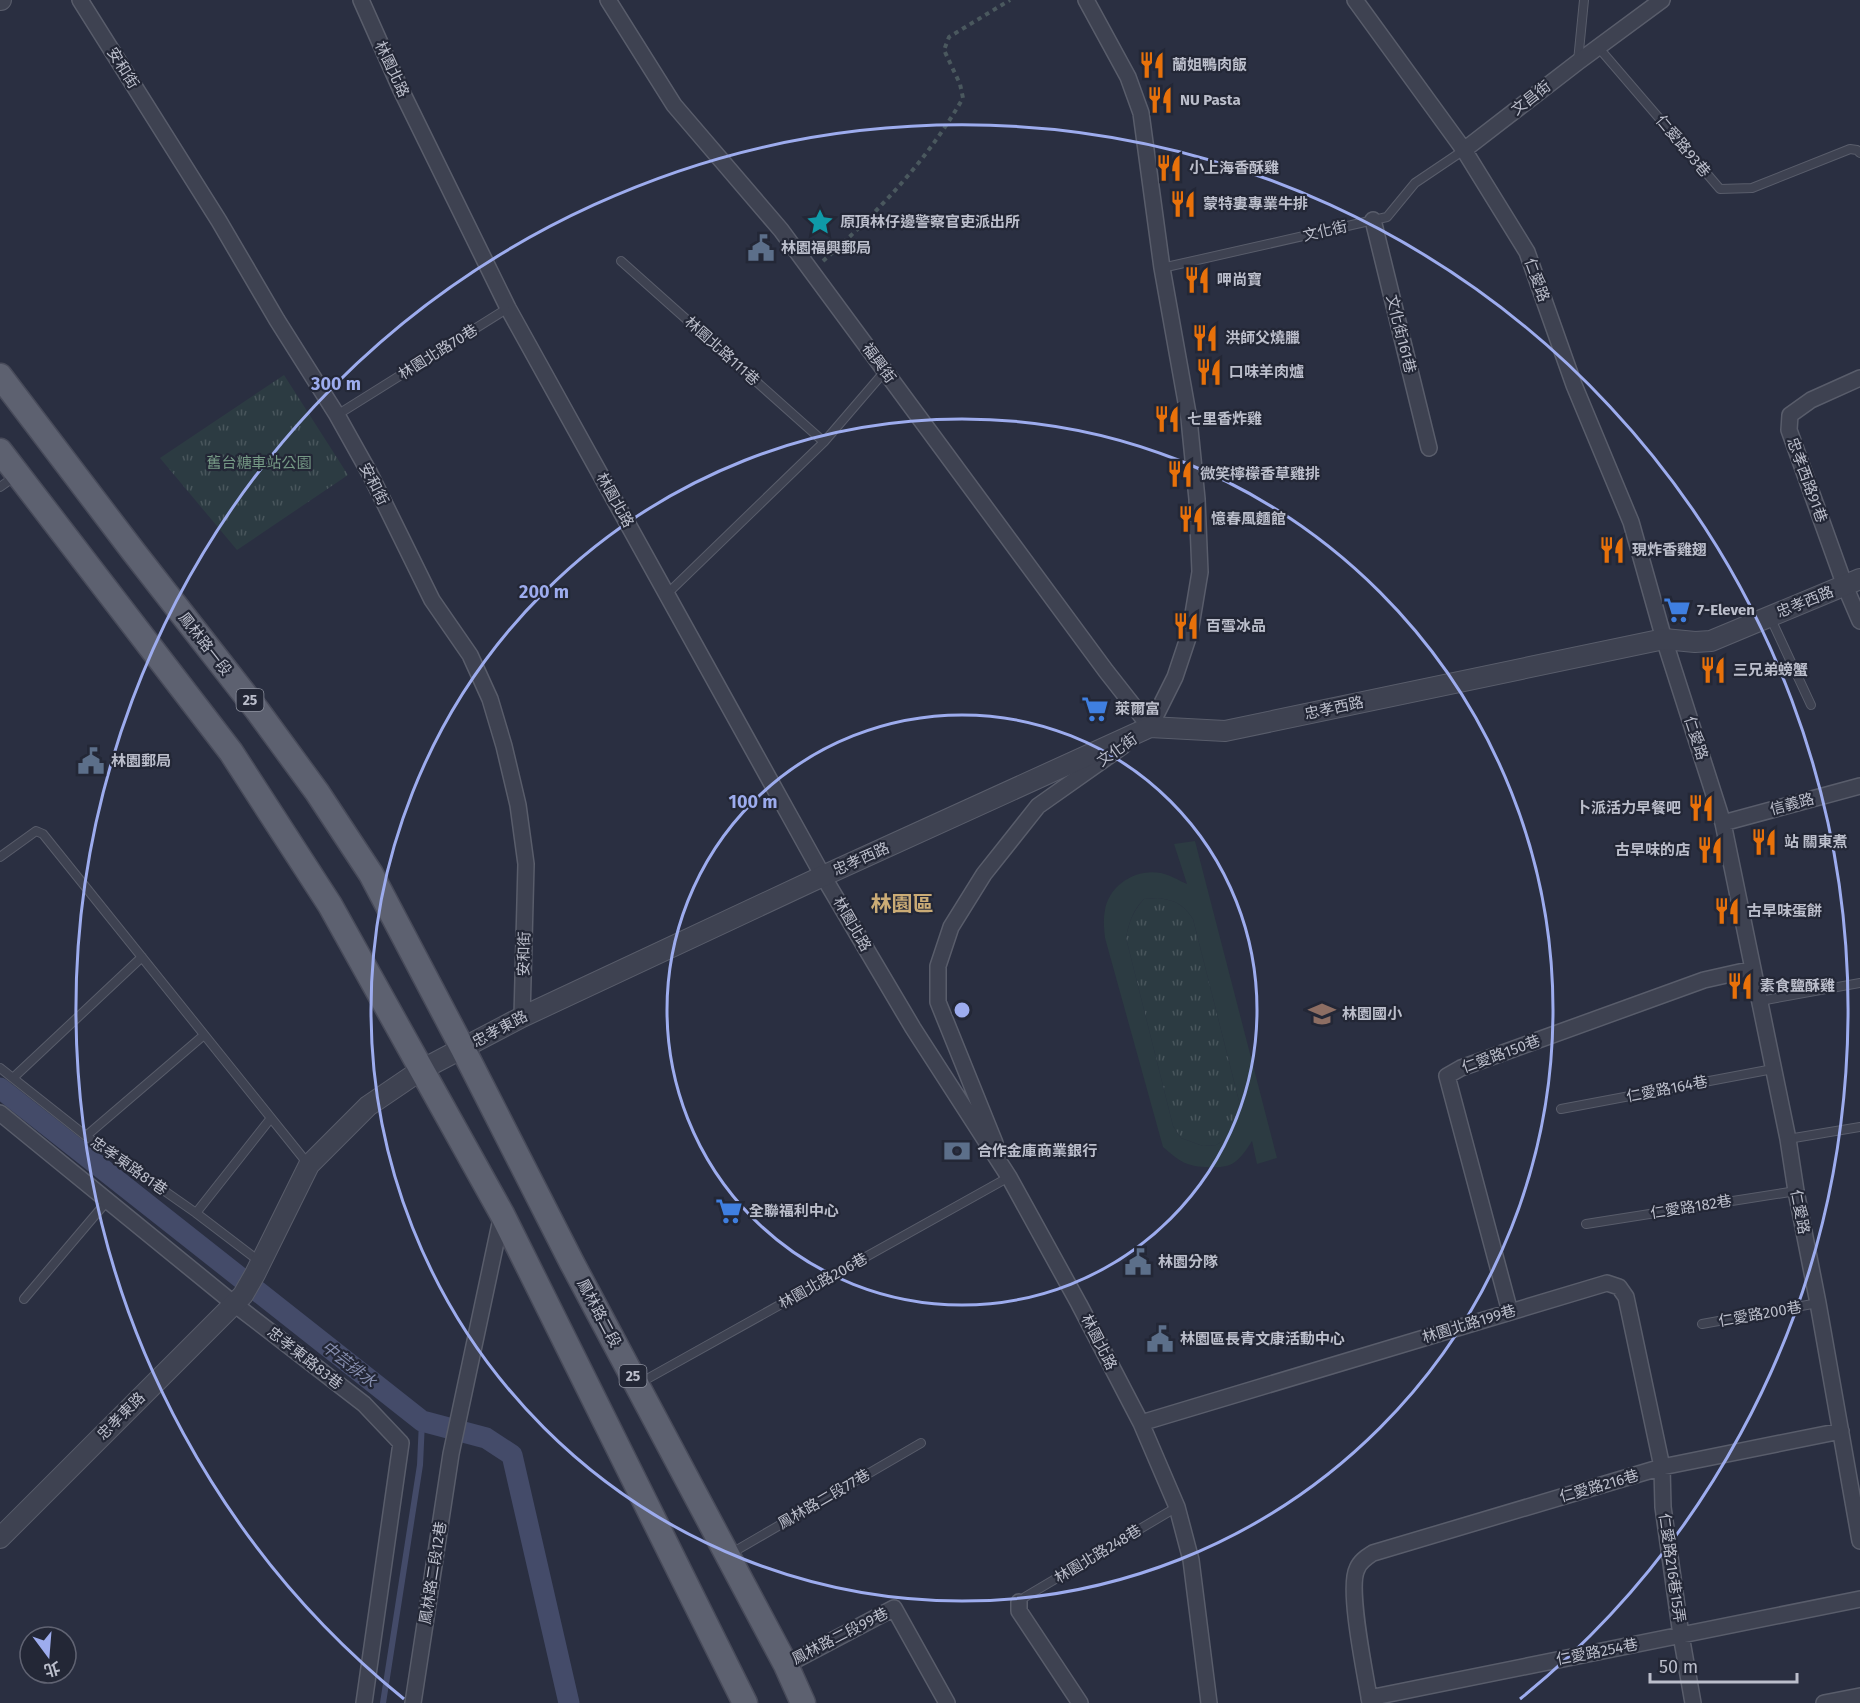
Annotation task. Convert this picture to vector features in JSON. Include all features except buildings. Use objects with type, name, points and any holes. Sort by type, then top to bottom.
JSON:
[{"type":"main road","name":"鳳林路一段","points":[[0,376],[257,710],[317,792],[371,874],[463,1049]]},
{"type":"main road","points":[[0,451],[9,481],[231,752],[330,904],[537,1281],[745,1703]]},
{"type":"main road","name":"鳳林路二段","points":[[463,1049],[567,1252],[786,1665],[803,1703]]},
{"type":"street","name":"安和街","points":[[80,0],[338,415],[370,474],[432,600],[470,655],[490,699],[518,805],[526,864],[522,1017]]},
{"type":"street","name":"林園北路","points":[[361,0],[401,90],[508,308],[823,876],[913,1028],[1009,1177],[1141,1423],[1177,1506],[1191,1560],[1209,1703]]},
{"type":"street","name":"福興街","points":[[608,0],[674,105],[781,230],[1106,671],[1150,727]]},
{"type":"street","name":"文化街","points":[[1009,1177],[938,1002],[938,966],[951,927],[984,874],[1038,806],[1150,727],[1175,677],[1190,632],[1200,572],[1197,499],[1189,419],[1162,268],[1141,113],[1128,77],[1086,0]]},
{"type":"street","name":"仁愛路","points":[[1355,0],[1464,150],[1527,252],[1574,385],[1631,522],[1664,639],[1723,823],[1788,1139],[1860,1537]]},
{"type":"street","name":"文昌街","points":[[1464,150],[1662,0]]},
{"type":"street","name":"文化街161巷","points":[[1373,220],[1429,448]]},
{"type":"street","name":"忠孝西路91巷","points":[[1852,583],[1789,430],[1790,415],[1810,400],[1860,378]]},
{"type":"street","name":"忠孝西路","points":[[823,876],[1150,727],[1225,731],[1664,639],[1711,641],[1852,583]]},
{"type":"street","points":[[1852,583],[1860,621]]},
{"type":"street","name":"信義路","points":[[1723,823],[1860,786]]},
{"type":"street","name":"忠孝東路","points":[[0,1538],[238,1299],[258,1268],[309,1165],[368,1106],[421,1070],[522,1017],[823,876]]},
{"type":"street","name":"仁愛路150巷","points":[[1510,1312],[1447,1076],[1461,1068],[1704,980],[1753,969]]},
{"type":"street","name":"忠孝東路83巷","points":[[0,1113],[108,1200],[238,1299],[364,1404],[401,1443],[364,1703]]},
{"type":"street","name":"鳳林路二段12巷","points":[[413,1703],[453,1443],[502,1214]]},
{"type":"street","name":"林園北路199巷","points":[[1141,1423],[1607,1282],[1619,1287],[1626,1297],[1662,1467]]},
{"type":"street","name":"仁愛路216巷","points":[[1370,1701],[1354,1603],[1354,1581],[1356,1569],[1373,1553],[1662,1467],[1841,1431]]},
{"type":"street","name":"仁愛路216巷15弄","points":[[1662,1467],[1663,1507],[1693,1703]]},
{"type":"street","name":"仁愛路254巷","points":[[1370,1701],[1860,1599]]},
{"type":"street","points":[[1019,1602],[1019,1611],[1080,1703]]},
{"type":"street","name":"鳳林路二段99巷","points":[[786,1665],[894,1608],[947,1703]]},
{"type":"street","points":[[1824,1703],[1860,1696]]},
{"type":"lane","points":[[1578,62],[1584,0]]},
{"type":"lane","name":"仁愛路93巷","points":[[1598,47],[1720,189],[1752,188],[1850,149],[1859,151]]},
{"type":"lane","name":"文化街","points":[[1162,268],[1387,216],[1415,183],[1464,150]]},
{"type":"lane","name":"林園北路111巷","points":[[621,261],[824,442]]},
{"type":"lane","name":"林園北路70巷","points":[[338,415],[508,308]]},
{"type":"lane","points":[[667,594],[824,442],[885,371]]},
{"type":"lane","points":[[1770,616],[1811,705]]},
{"type":"lane","points":[[0,856],[36,831],[43,834],[309,1165]]},
{"type":"lane","points":[[13,1078],[142,957]]},
{"type":"lane","points":[[1760,1001],[1860,983]]},
{"type":"lane","points":[[86,1136],[204,1035]]},
{"type":"lane","name":"忠孝東路81巷","points":[[0,1068],[86,1136],[196,1213],[258,1268]]},
{"type":"lane","name":"仁愛路164巷","points":[[1561,1109],[1773,1069]]},
{"type":"lane","points":[[196,1213],[271,1118]]},
{"type":"lane","points":[[1788,1139],[1860,1127]]},
{"type":"lane","name":"林園北路206巷","points":[[637,1385],[1009,1177]]},
{"type":"lane","name":"仁愛路182巷","points":[[1586,1224],[1796,1191]]},
{"type":"lane","points":[[24,1299],[108,1200]]},
{"type":"lane","name":"仁愛路200巷","points":[[1702,1324],[1818,1303]]},
{"type":"lane","name":"鳳林路二段77巷","points":[[728,1556],[921,1443]]},
{"type":"lane","name":"林園北路248巷","points":[[1019,1602],[1177,1506]]},
{"type":"path","points":[[811,271],[864,224],[916,166],[956,110],[963,98],[960,84],[944,50],[949,37],[1011,0]]},
{"type":"green space","name":"舊台糖車站公園","points":[[284,375],[348,475],[237,550],[160,458]]},
{"type":"green space","points":[[1195,841],[1277,1158],[1257,1164],[1252,1141],[1243,1155],[1233,1163],[1222,1167],[1187,1164],[1163,1147],[1105,938],[1104,917],[1108,901],[1112,893],[1125,880],[1142,873],[1152,872],[1164,874],[1187,884],[1174,844]],"holes":[[[1144,899],[1164,899],[1182,907],[1193,919],[1241,1109],[1230,1137],[1216,1145],[1203,1146],[1181,1138],[1173,1126],[1126,938],[1132,917]]]},
{"type":"green space","points":[[1158,898],[1178,904],[1193,919],[1241,1109],[1230,1137],[1216,1145],[1203,1146],[1181,1138],[1173,1126],[1126,938],[1132,917],[1140,903],[1144,899]]},
{"type":"waterway","name":"中芸排水","points":[[0,1088],[422,1421],[486,1438],[512,1455],[569,1703]]},
{"type":"waterway","points":[[383,1703],[420,1465],[422,1421]]},
{"type":"place","name":"蘭姐鴨肉飯","points":[[1152,65]]},
{"type":"place","name":"NU Pasta","points":[[1160,100]]},
{"type":"place","name":"小上海香酥雞","points":[[1169,168]]},
{"type":"place","name":"蒙特婁專業牛排","points":[[1183,204]]},
{"type":"place","name":"原頂林仔邊警察官吏派出所","points":[[820,222]]},
{"type":"place","name":"林園福興郵局","points":[[761,248]]},
{"type":"place","name":"呷尚寶","points":[[1197,280]]},
{"type":"place","name":"洪師父燒臘","points":[[1205,338]]},
{"type":"place","name":"口味羊肉爐","points":[[1209,372]]},
{"type":"place","name":"七里香炸雞","points":[[1167,419]]},
{"type":"place","name":"微笑檸檬香草雞排","points":[[1180,474]]},
{"type":"place","name":"憶春風麵館","points":[[1191,519]]},
{"type":"place","name":"現炸香雞翅","points":[[1612,550]]},
{"type":"place","name":"7-Eleven","points":[[1677,610]]},
{"type":"place","name":"百雪冰品","points":[[1186,626]]},
{"type":"place","name":"三兄弟螃蟹","points":[[1713,670]]},
{"type":"place","name":"萊爾富","points":[[1095,709]]},
{"type":"place","name":"林園郵局","points":[[91,761]]},
{"type":"place","name":"卜派活力早餐吧","points":[[1701,808]]},
{"type":"place","name":"站 關東煮","points":[[1764,842]]},
{"type":"place","name":"古早味的店","points":[[1710,850]]},
{"type":"place","name":"古早味蛋餅","points":[[1727,911]]},
{"type":"place","name":"素食鹽酥雞","points":[[1740,986]]},
{"type":"place","name":"林園國小","points":[[1322,1014]]},
{"type":"place","name":"合作金庫商業銀行","points":[[957,1151]]},
{"type":"place","name":"全聯福利中心","points":[[729,1211]]},
{"type":"place","name":"林園分隊","points":[[1138,1262]]},
{"type":"place","name":"林園區長青文康活動中心","points":[[1160,1339]]},
{"type":"district","name":"林園區","points":[[902,904]]}]
